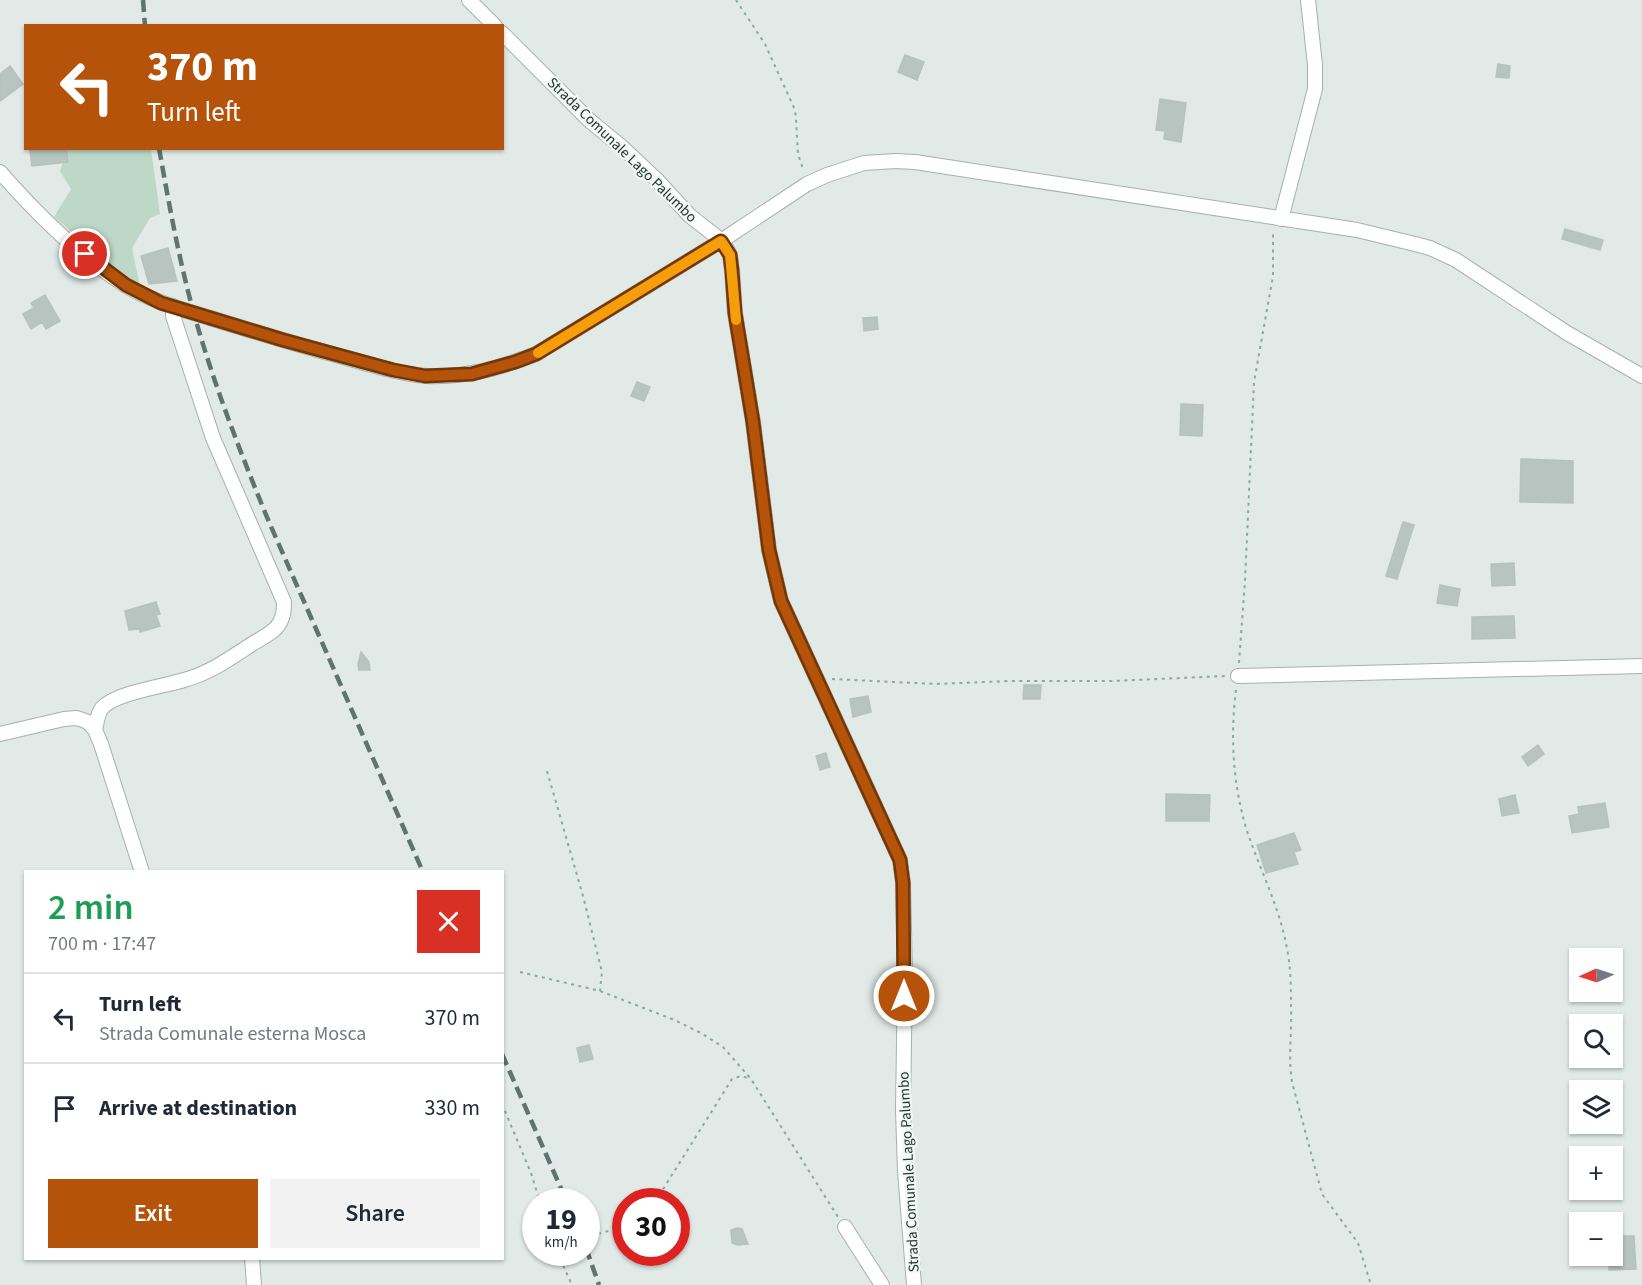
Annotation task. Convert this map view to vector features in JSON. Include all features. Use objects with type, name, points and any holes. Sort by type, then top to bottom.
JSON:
[{"type":"street","points":[[469,0],[493,24]]},
{"type":"street","points":[[1278,218],[1310,113],[1315,89],[1315,65],[1308,0]]},
{"type":"street","name":"Strada Comunale Lago Palumbo","points":[[504,35],[589,120],[656,179],[690,216],[721,241],[730,255],[735,313],[753,422],[766,531],[785,613],[896,849],[902,870],[903,1110],[914,1285]]},
{"type":"street","points":[[0,172],[24,200],[99,266],[126,285],[161,303],[283,340],[393,370],[425,376],[472,374],[536,354],[721,241],[807,184],[864,163],[896,161],[915,162],[1357,230],[1398,239],[1456,260],[1567,333],[1642,376]]},
{"type":"street","points":[[95,730],[102,708],[110,702],[154,687],[186,680],[205,672],[276,628],[284,609],[284,602],[213,438],[173,316],[173,306]]},
{"type":"street","points":[[1238,676],[1642,666]]},
{"type":"street","points":[[0,734],[55,721],[77,718],[88,722],[95,730],[141,870]]},
{"type":"street","points":[[844,1227],[882,1285]]},
{"type":"street","points":[[252,1260],[254,1285]]},
{"type":"path","points":[[736,0],[765,44],[795,110],[798,154],[807,184]]},
{"type":"path","points":[[1278,218],[1272,231],[1273,276],[1254,381],[1245,581],[1232,736],[1238,796],[1247,830],[1280,920],[1288,951],[1292,1082],[1322,1194],[1358,1243],[1371,1285]]},
{"type":"path","points":[[816,678],[936,684],[1238,676]]},
{"type":"path","points":[[547,771],[602,972],[600,991]]},
{"type":"path","points":[[520,972],[600,991],[672,1019],[723,1047],[751,1079],[844,1227]]},
{"type":"path","points":[[664,1188],[732,1079],[741,1076],[751,1079]]},
{"type":"path","points":[[504,1109],[536,1188]]},
{"type":"path","points":[[564,1266],[572,1285]]},
{"type":"green space","points":[[67,150],[151,150],[160,214],[150,218],[132,248],[141,291],[54,217],[71,189],[60,171]]},
{"type":"building","points":[[905,55],[924,62],[917,80],[898,72]]},
{"type":"building","points":[[1498,64],[1510,66],[1509,78],[1496,77]]},
{"type":"building","points":[[10,66],[23,84],[0,101],[0,74]]},
{"type":"building","points":[[1160,99],[1186,103],[1181,142],[1164,139],[1165,131],[1156,130]]},
{"type":"building","points":[[30,150],[66,150],[68,162],[32,166]]},
{"type":"building","points":[[1565,229],[1603,240],[1600,250],[1562,239]]},
{"type":"building","points":[[168,248],[177,281],[149,284],[141,256]]},
{"type":"building","points":[[45,295],[60,321],[46,329],[42,322],[31,329],[23,314],[34,308],[31,303]]},
{"type":"building","points":[[877,317],[878,329],[864,331],[863,318]]},
{"type":"building","points":[[637,382],[650,387],[644,401],[631,396]]},
{"type":"building","points":[[1181,404],[1203,405],[1202,436],[1180,435]]},
{"type":"building","points":[[1521,459],[1573,461],[1573,503],[1520,502]]},
{"type":"building","points":[[1403,522],[1414,525],[1397,579],[1386,576]]},
{"type":"building","points":[[1514,563],[1515,585],[1492,586],[1491,564]]},
{"type":"building","points":[[1440,585],[1460,589],[1457,606],[1437,603]]},
{"type":"building","points":[[156,602],[160,614],[156,615],[160,626],[140,632],[139,629],[129,630],[125,611]]},
{"type":"building","points":[[1514,616],[1515,638],[1472,639],[1472,617]]},
{"type":"building","points":[[361,652],[369,662],[370,670],[359,670]]},
{"type":"building","points":[[1024,685],[1041,685],[1040,699],[1023,699]]},
{"type":"building","points":[[868,696],[871,712],[853,717],[850,699]]},
{"type":"building","points":[[1538,745],[1544,754],[1528,766],[1522,757]]},
{"type":"building","points":[[826,753],[830,767],[820,770],[816,756]]},
{"type":"building","points":[[1166,794],[1210,795],[1209,821],[1166,821]]},
{"type":"building","points":[[1515,795],[1519,813],[1502,816],[1499,799]]},
{"type":"building","points":[[1605,803],[1609,827],[1572,833],[1569,816],[1579,814],[1578,807]]},
{"type":"building","points":[[1294,833],[1301,850],[1294,852],[1298,864],[1266,873],[1257,845]]},
{"type":"building","points":[[589,1045],[593,1059],[580,1062],[577,1048]]},
{"type":"building","points":[[742,1229],[748,1244],[732,1243],[731,1230]]},
{"type":"building","points":[[1623,1236],[1634,1236],[1636,1269],[1609,1270],[1609,1266],[1623,1266]]},
{"type":"railway","points":[[143,0],[145,24]]},
{"type":"railway","points":[[159,150],[189,294],[228,419],[269,522],[422,870]]},
{"type":"railway","points":[[504,1059],[561,1188]]},
{"type":"railway","points":[[592,1266],[599,1285]]},
{"type":"slow traffic","points":[[538,353],[721,241],[730,255],[736,320]]},
{"type":"route","points":[[85,254],[126,285],[161,303],[393,370],[425,376],[446,376],[472,374],[536,354],[721,241],[730,255],[735,313],[753,422],[769,550],[781,601],[900,860],[903,883],[904,996]]}]
